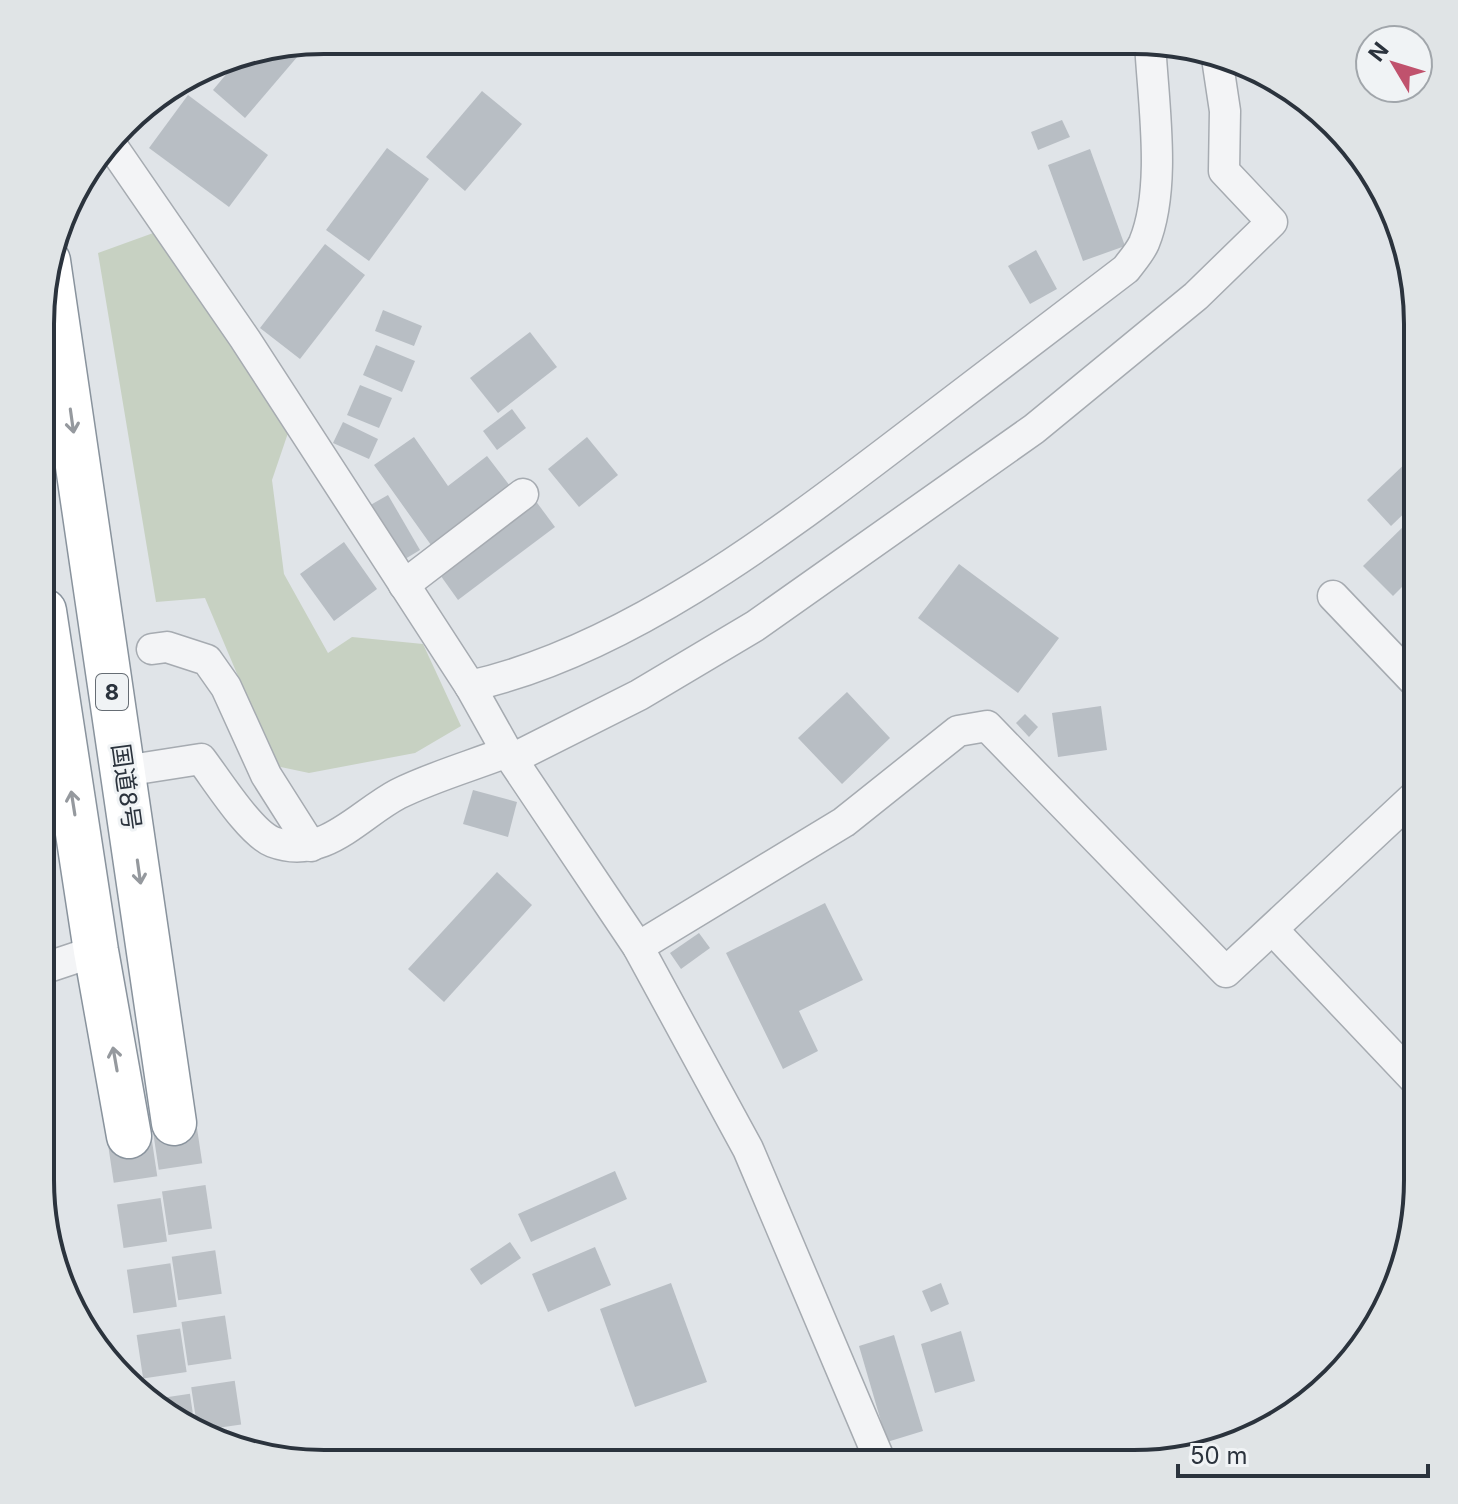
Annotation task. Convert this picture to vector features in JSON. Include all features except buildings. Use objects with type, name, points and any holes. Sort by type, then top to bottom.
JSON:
[{"type":"highway","name":"国道8号","points":[[55,307],[174,1123]]},
{"type":"highway","points":[[54,679],[96,951],[129,1136]]},
{"type":"street","points":[[470,686],[510,677],[599,639],[773,538],[1126,269],[1143,245],[1153,209],[1156,141],[1151,55]]},
{"type":"street","points":[[124,771],[201,759],[253,826],[272,841],[311,846],[338,835],[398,794],[509,756],[639,695],[755,626],[1034,429],[1196,296],[1272,222],[1224,171],[1225,111],[1218,67]]},
{"type":"street","points":[[116,152],[245,339],[470,686],[509,756],[638,947],[748,1149],[875,1449]]},
{"type":"street","points":[[404,585],[523,494]]},
{"type":"street","points":[[1333,596],[1403,669]]},
{"type":"street","points":[[152,649],[167,647],[207,660],[226,687],[266,775],[311,846]]},
{"type":"street","points":[[638,947],[844,822],[958,731],[987,726],[1226,972],[1274,931],[1403,807]]},
{"type":"street","points":[[1274,931],[1403,1067]]},
{"type":"street","points":[[55,965],[96,951]]},
{"type":"green space","points":[[156,232],[288,433],[272,480],[284,574],[328,653],[352,637],[423,644],[461,726],[415,753],[309,773],[276,766],[205,598],[156,602],[98,253]]},
{"type":"tunnel","points":[[174,1123],[220,1428]]},
{"type":"tunnel","points":[[129,1136],[169,1400]]}]
